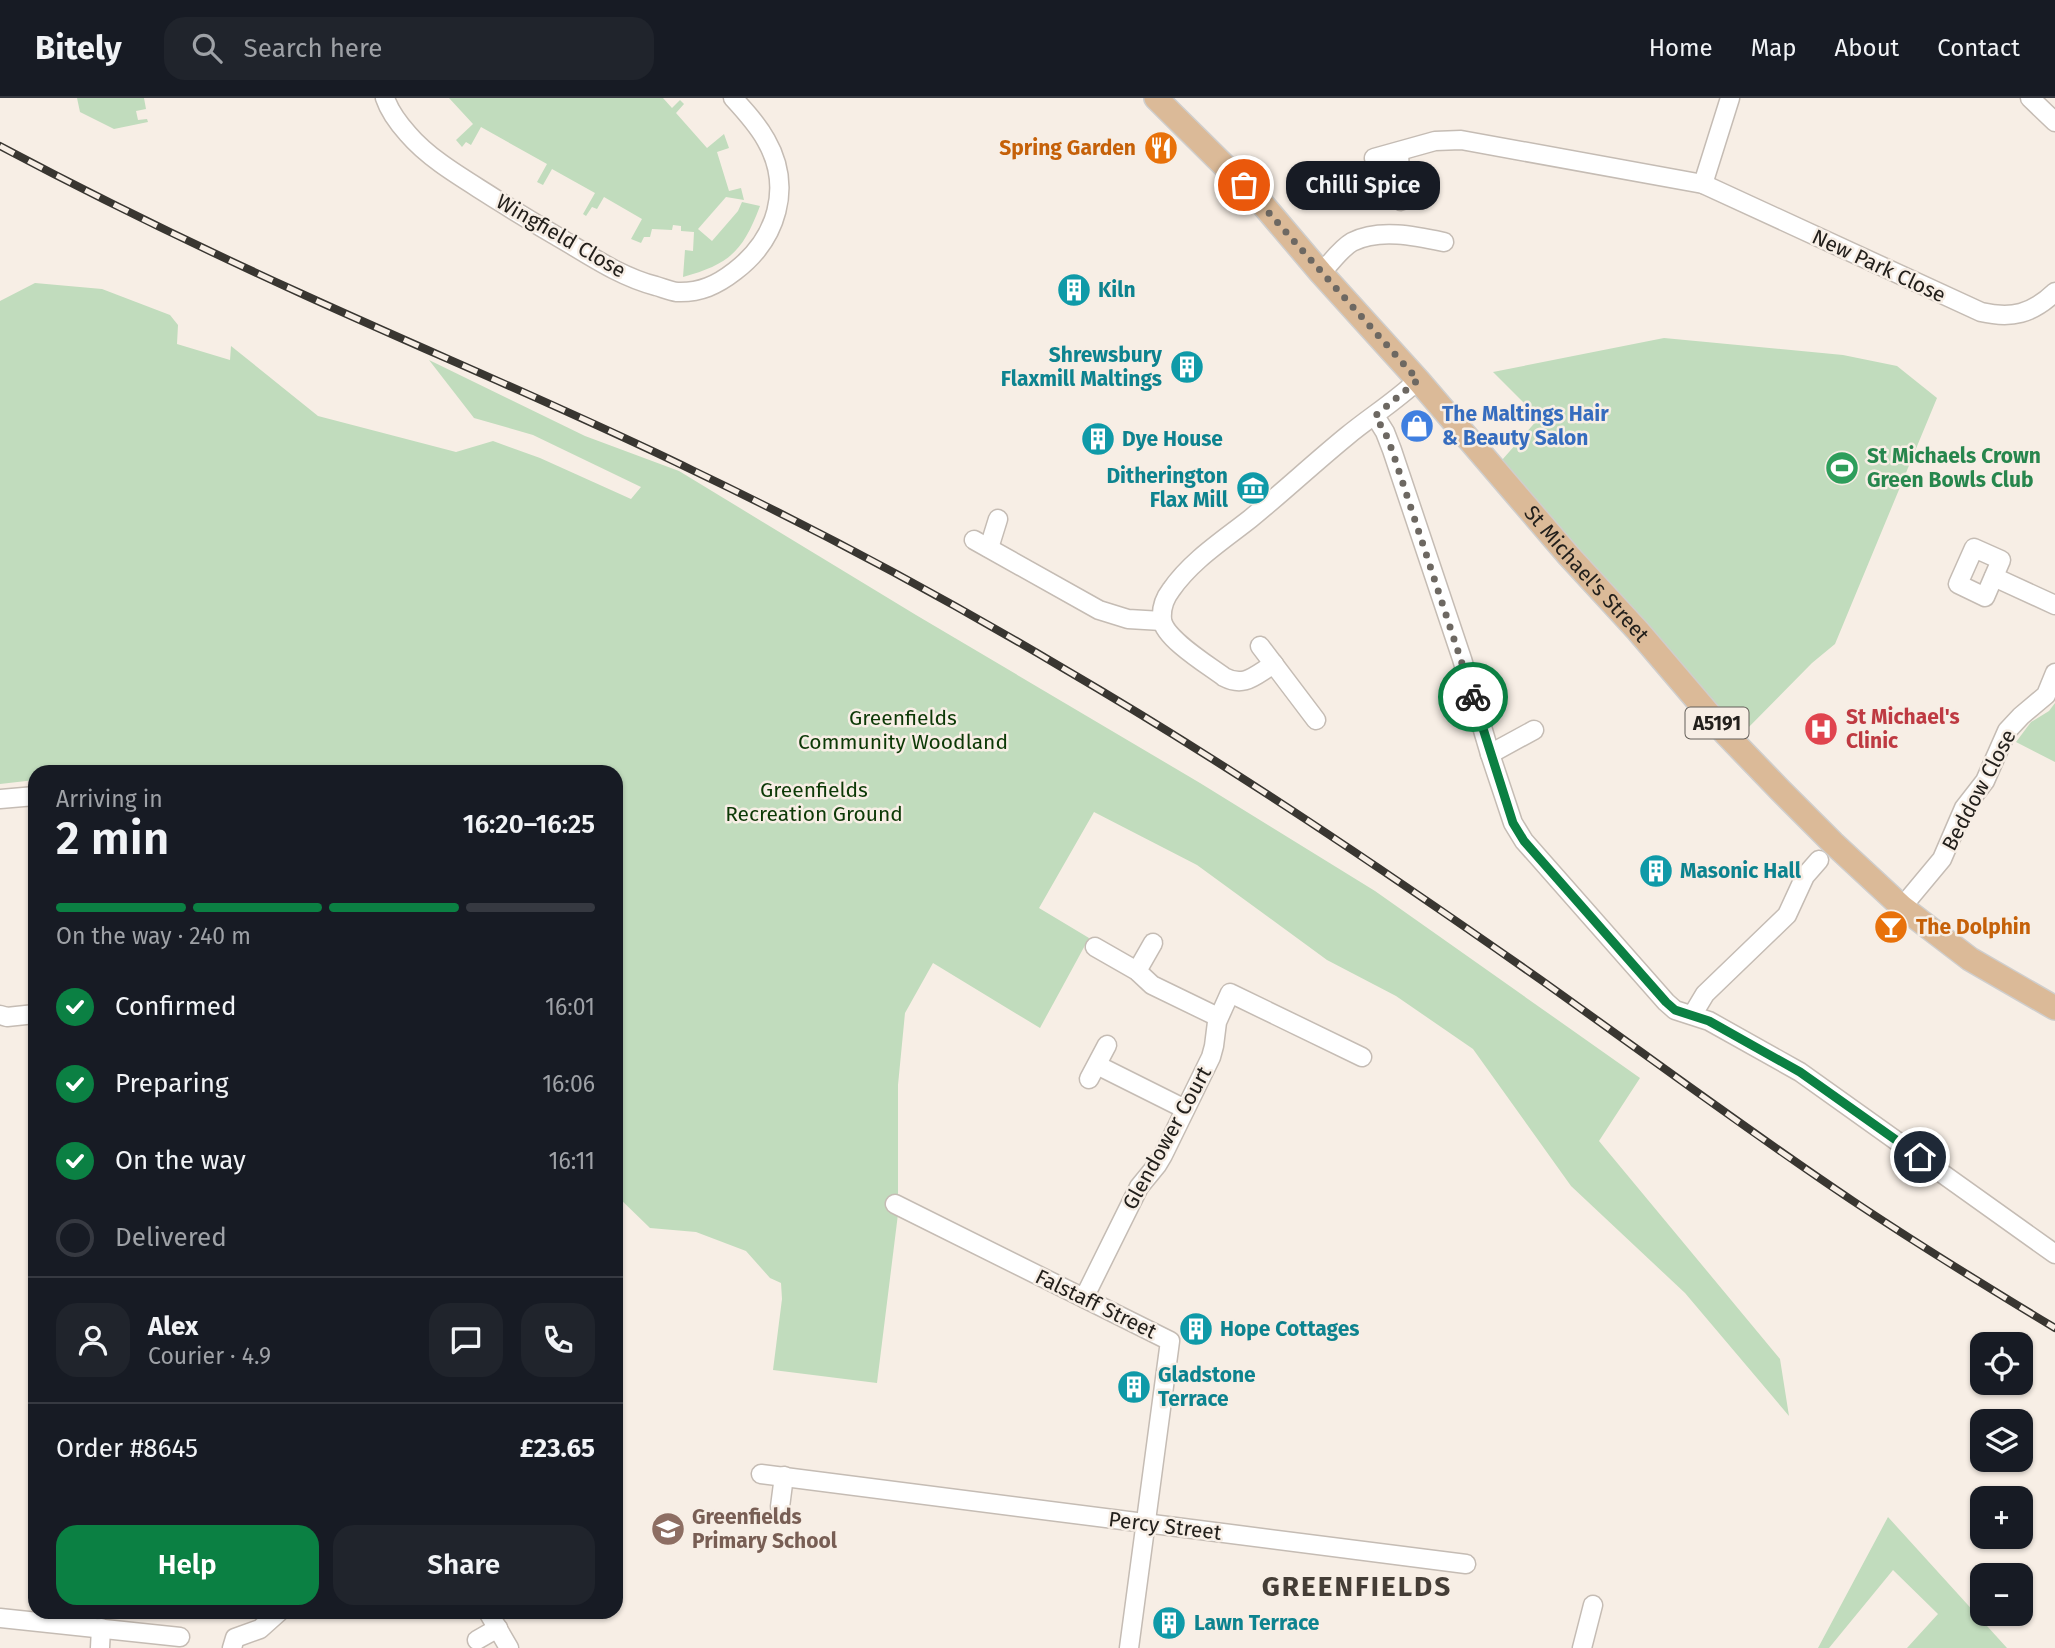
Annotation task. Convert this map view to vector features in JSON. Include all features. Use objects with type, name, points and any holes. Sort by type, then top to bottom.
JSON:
[{"type":"main road","name":"St Michael's Street","points":[[1156,98],[1259,200],[1488,463],[1639,631],[1726,734],[1824,835],[1902,907],[1970,959],[2055,1008]]},
{"type":"street","name":"Wingfield Close","points":[[385,98],[408,134],[443,165],[616,271],[676,292],[705,290],[750,260],[777,216],[779,187],[776,163],[752,119],[733,98]]},
{"type":"street","points":[[1703,184],[1730,98]]},
{"type":"street","points":[[2030,98],[2055,122]]},
{"type":"street","name":"New Park Close","points":[[1374,158],[1435,141],[1461,140],[1703,184],[1981,312],[1996,316],[2022,313],[2052,302]]},
{"type":"street","points":[[1399,152],[1401,201]]},
{"type":"street","points":[[1321,273],[1345,247],[1363,238],[1403,235],[1444,242]]},
{"type":"street","points":[[1273,664],[1241,682],[1224,677],[1164,629],[1162,608],[1166,599],[1197,561],[1418,380]]},
{"type":"street","points":[[1375,416],[1392,450],[1513,823],[1524,841],[1675,1010],[1693,1014],[1750,1042],[1800,1072],[2055,1254]]},
{"type":"street","points":[[998,519],[981,544],[1099,610],[1128,619],[1162,621]]},
{"type":"street","points":[[1994,577],[2055,605]]},
{"type":"street","points":[[1260,646],[1316,720]]},
{"type":"street","name":"Beddow Close","points":[[1902,907],[1942,859],[1964,808],[1985,781],[2007,731],[2046,695],[2055,673]]},
{"type":"street","points":[[1490,754],[1534,730]]},
{"type":"street","points":[[0,799],[28,797]]},
{"type":"street","points":[[1693,1014],[1705,993],[1787,915],[1805,876],[1819,860]]},
{"type":"street","points":[[1137,971],[1153,943]]},
{"type":"street","points":[[1095,947],[1137,971],[1152,985],[1218,1017],[1230,993],[1362,1057]]},
{"type":"street","points":[[0,1015],[28,1015]]},
{"type":"street","name":"Glendower Court","points":[[1084,1298],[1139,1187],[1157,1165],[1211,1057],[1218,1017]]},
{"type":"street","points":[[1107,1045],[1093,1072],[1185,1109]]},
{"type":"street","name":"Falstaff Street","points":[[895,1204],[1170,1340],[1146,1524]]},
{"type":"street","name":"Percy Street","points":[[761,1474],[1466,1564]]},
{"type":"street","points":[[780,1507],[784,1476]]},
{"type":"street","points":[[1129,1648],[1146,1524]]},
{"type":"street","points":[[1582,1648],[1593,1605]]},
{"type":"street","points":[[0,1618],[182,1636]]},
{"type":"street","points":[[232,1648],[235,1638],[260,1629],[271,1619]]},
{"type":"street","points":[[492,1619],[509,1648]]},
{"type":"street","points":[[100,1648],[101,1628]]},
{"type":"street","points":[[477,1640],[498,1628]]},
{"type":"green space","points":[[77,98],[144,98],[146,109],[136,111],[138,120],[147,119],[148,122],[114,129],[80,112]]},
{"type":"green space","points":[[449,98],[663,98],[672,108],[680,100],[684,104],[676,113],[707,148],[724,134],[729,148],[717,152],[729,191],[741,188],[744,200],[726,197],[698,229],[712,241],[738,211],[742,202],[760,206],[741,245],[733,254],[712,267],[683,277],[685,250],[693,251],[694,232],[681,231],[681,226],[673,225],[672,230],[652,229],[650,237],[644,237],[641,243],[631,239],[642,219],[604,197],[597,209],[592,207],[586,216],[583,214],[595,193],[552,169],[543,185],[537,182],[547,164],[481,127],[471,145],[466,142],[462,147],[456,140],[473,124]]},
{"type":"green space","points":[[35,283],[102,289],[170,315],[178,325],[177,344],[230,360],[231,346],[318,416],[456,452],[493,441],[540,458],[631,499],[641,487],[533,435],[474,418],[429,360],[585,436],[679,471],[1375,891],[1640,1078],[1599,1141],[1780,1359],[1789,1416],[1685,1293],[1571,1186],[1473,1049],[1396,996],[1327,960],[1197,865],[1094,812],[1039,908],[1089,938],[1040,1028],[933,963],[905,1013],[898,1085],[898,1214],[877,1383],[773,1370],[782,1299],[781,1283],[770,1278],[746,1251],[696,1232],[650,1228],[623,1202],[623,765],[28,765],[28,781],[0,784],[0,301]]},
{"type":"green space","points":[[1664,338],[1843,355],[1897,366],[1937,398],[1835,644],[1812,663],[1741,735],[1502,460],[1539,418],[1493,372]]},
{"type":"green space","points":[[2055,703],[2055,762],[2016,742],[2031,722],[2049,711]]},
{"type":"green space","points":[[1888,1517],[1970,1607],[1970,1626],[1987,1626],[2007,1648],[1907,1648],[1938,1614],[1893,1570],[1829,1648],[1818,1648]]},
{"type":"railway","points":[[0,146],[224,258],[595,424],[739,493],[879,564],[1016,641],[1184,741],[1304,818],[1541,980],[1813,1174],[1928,1250],[2055,1328]]},
{"type":"way so far","points":[[1244,185],[1418,380],[1375,416],[1392,450],[1473,697]]},
{"type":"place","name":"Spring Garden","points":[[1161,148]]},
{"type":"place","name":"Chilli Spice","points":[[1244,185]]},
{"type":"place","name":"Kiln","points":[[1074,290]]},
{"type":"place","name":"Shrewsbury Flaxmill Maltings","points":[[1187,367]]},
{"type":"place","name":"The Maltings Hair & Beauty Salon","points":[[1417,426]]},
{"type":"place","name":"Dye House","points":[[1098,439]]},
{"type":"place","name":"St Michaels Crown Green Bowls Club","points":[[1842,468]]},
{"type":"place","name":"Ditherington Flax Mill","points":[[1253,488]]},
{"type":"place","name":"St Michael's Clinic","points":[[1821,729]]},
{"type":"place","name":"Masonic Hall","points":[[1656,871]]},
{"type":"place","name":"The Dolphin","points":[[1891,927]]},
{"type":"place","name":"Hope Cottages","points":[[1196,1329]]},
{"type":"place","name":"Gladstone Terrace","points":[[1134,1387]]},
{"type":"place","name":"Greenfields Primary School","points":[[668,1529]]},
{"type":"place","name":"Lawn Terrace","points":[[1169,1623]]},
{"type":"district","name":"GREENFIELDS","points":[[1357,1586]]},
{"type":"route","points":[[1473,697],[1513,823],[1524,841],[1666,1002],[1675,1010],[1693,1014],[1750,1042],[1800,1072],[1920,1157]]},
{"type":"park label","name":"Greenfields Community Woodland","points":[[903,730]]},
{"type":"park label","name":"Greenfields Recreation Ground","points":[[814,802]]}]
